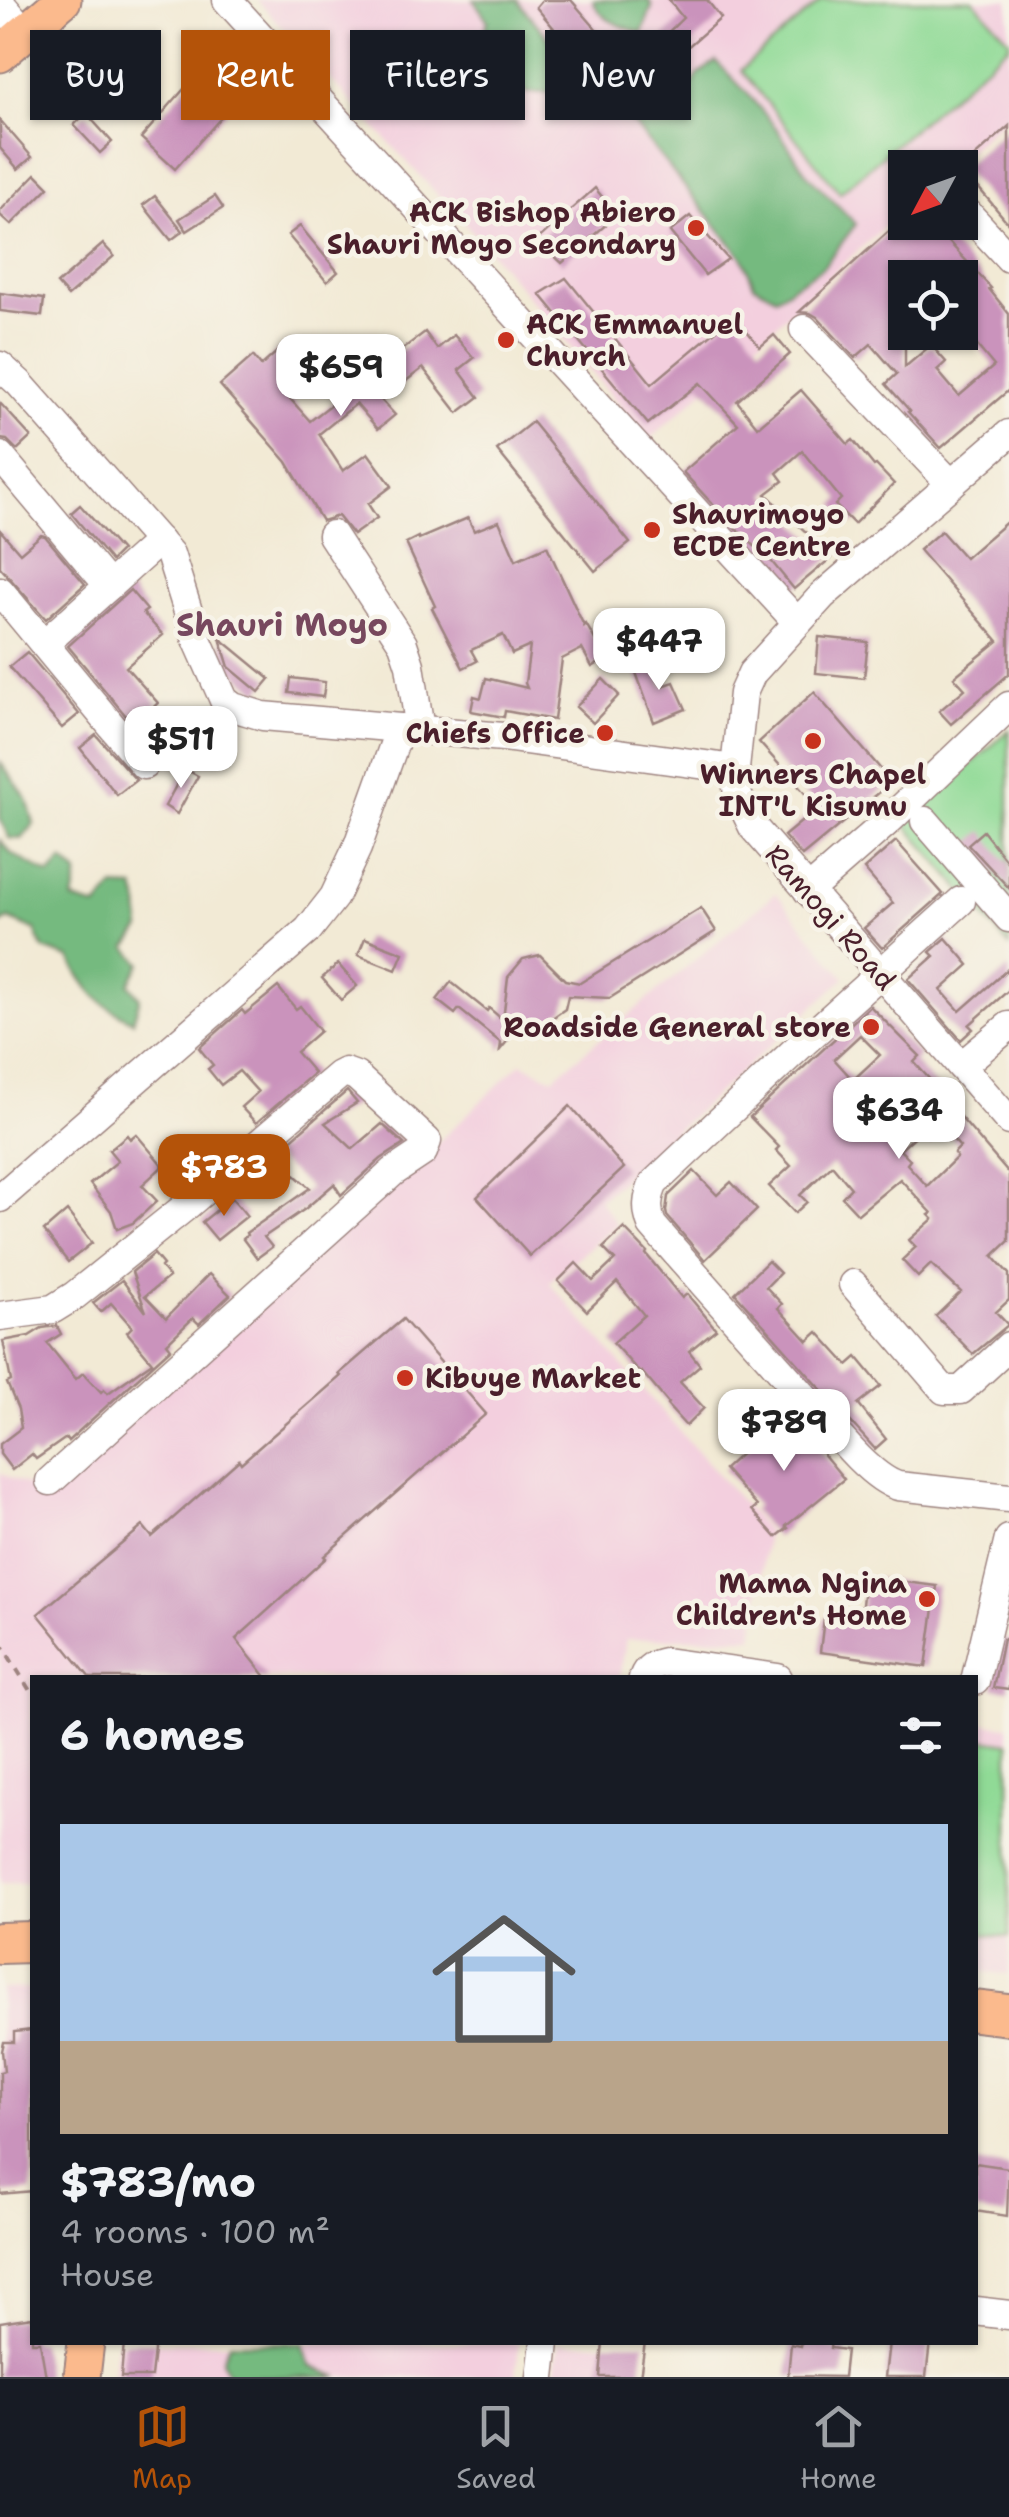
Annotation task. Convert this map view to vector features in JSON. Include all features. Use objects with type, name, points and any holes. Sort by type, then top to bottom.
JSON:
[{"type":"highway","points":[[0,1930],[30,1930]]},
{"type":"highway","points":[[0,1943],[30,1942]]},
{"type":"highway","points":[[978,2011],[1009,2015]]},
{"type":"highway","points":[[978,2031],[1009,2035]]},
{"type":"main road","points":[[13,42],[63,0]]},
{"type":"main road","points":[[82,2377],[86,2345]]},
{"type":"street","points":[[227,0],[797,622]]},
{"type":"street","points":[[0,4],[13,42]]},
{"type":"street","points":[[978,224],[1009,258]]},
{"type":"street","points":[[804,330],[951,484]]},
{"type":"street","points":[[0,366],[19,382],[170,554],[216,688],[233,707],[264,716],[503,737],[735,769]]},
{"type":"street","name":"Ramogi Road","points":[[1009,434],[822,596],[752,673],[743,693],[735,769],[738,796],[753,827],[1009,1122]]},
{"type":"street","points":[[0,456],[108,586]]},
{"type":"street","points":[[0,1198],[308,930],[334,897],[410,729],[410,665],[403,644],[332,535]]},
{"type":"street","points":[[44,644],[160,541]]},
{"type":"street","points":[[0,591],[144,765]]},
{"type":"street","points":[[808,891],[1009,706]]},
{"type":"street","points":[[925,821],[1009,918]]},
{"type":"street","points":[[961,902],[654,1183],[648,1198],[648,1215],[652,1225],[754,1342],[852,1451],[885,1481],[898,1486],[1009,1498]]},
{"type":"street","points":[[961,1066],[1009,1026]]},
{"type":"street","points":[[0,1316],[53,1309],[74,1296],[340,1074],[356,1076],[427,1141],[422,1152],[393,1172],[50,1482]]},
{"type":"street","points":[[853,1284],[944,1390],[961,1390],[1009,1346]]},
{"type":"street","points":[[977,1675],[1009,1539]]},
{"type":"street","points":[[644,1675],[655,1664],[665,1662],[757,1675]]},
{"type":"street","points":[[978,2310],[1009,2315]]},
{"type":"street","points":[[540,2377],[544,2345]]},
{"type":"path","points":[[0,1642],[30,1691]]},
{"type":"shaded area","name":"ACK Bishop Abiero Shauri Moyo Secondary","points":[[257,0],[1009,0],[1009,114],[969,150],[888,150],[888,223],[649,440],[487,248],[368,120],[525,120],[525,30],[350,30],[350,100],[330,79],[330,30],[285,30]]},
{"type":"shaded area","name":"Kibuye Market","points":[[776,893],[845,978],[599,1200],[617,1224],[549,1282],[767,1531],[753,1637],[626,1639],[620,1675],[30,1675],[30,1883],[0,1883],[0,1473],[49,1495],[521,1063],[553,1078]]},
{"type":"shaded area","points":[[978,1722],[1009,1726],[1009,1974],[978,1971]]},
{"type":"shaded area","points":[[30,1988],[30,2191],[0,2194],[0,1989]]},
{"type":"shaded area","points":[[117,2345],[519,2345],[516,2377],[112,2377]]},
{"type":"shaded area","points":[[559,2345],[645,2345],[640,2377],[555,2377]]},
{"type":"green space","points":[[474,0],[517,0],[545,34],[545,93],[525,90],[525,30],[484,30],[488,21]]},
{"type":"green space","points":[[593,0],[649,0],[652,7],[643,30],[634,30],[606,18]]},
{"type":"green space","points":[[822,0],[973,0],[1009,39],[1009,45],[840,193],[741,70]]},
{"type":"green space","points":[[716,61],[777,129],[807,174],[856,224],[823,267],[776,297],[754,285],[743,258],[632,122],[691,120],[691,86]]},
{"type":"green space","points":[[1009,730],[1009,946],[905,824]]},
{"type":"green space","points":[[0,762],[27,799],[34,824],[22,839],[9,838],[0,818]]},
{"type":"green space","points":[[0,840],[12,854],[50,875],[63,860],[78,874],[73,900],[97,907],[115,887],[135,888],[141,929],[127,947],[141,963],[129,984],[140,998],[133,1021],[95,996],[70,958],[43,949],[35,930],[9,919],[0,924]]},
{"type":"green space","points":[[982,1739],[1009,1743],[1009,1937],[978,1933]]},
{"type":"green space","points":[[228,2345],[304,2345],[310,2366],[339,2377],[229,2377],[222,2360]]},
{"type":"building","points":[[542,0],[571,0],[597,30],[555,30],[536,7]]},
{"type":"building","points":[[669,0],[707,0],[721,18],[691,44],[691,30],[671,30],[683,18]]},
{"type":"building","points":[[181,92],[181,120],[219,120],[175,169],[141,138],[161,120]]},
{"type":"building","points":[[0,120],[32,157],[18,169],[0,148]]},
{"type":"building","points":[[79,120],[92,120],[112,142],[100,153],[74,125]]},
{"type":"building","points":[[1009,126],[1009,224],[978,187],[978,154]]},
{"type":"building","points":[[36,174],[49,187],[11,225],[0,211]]},
{"type":"building","points":[[595,188],[617,215],[562,263],[537,240]]},
{"type":"building","points":[[155,196],[183,231],[171,240],[143,205]]},
{"type":"building","points":[[215,196],[223,208],[187,231],[179,219]]},
{"type":"building","points":[[690,216],[728,259],[705,275],[670,232]]},
{"type":"building","points":[[300,226],[338,272],[327,282],[288,235]]},
{"type":"building","points":[[888,232],[888,240],[947,240],[965,260],[888,260],[888,350],[905,350],[905,367],[925,350],[935,350],[946,362],[937,370],[959,396],[994,366],[978,347],[978,274],[1009,314],[1009,390],[941,448],[886,384],[897,374],[871,344],[855,358],[810,313],[799,312]]},
{"type":"building","points":[[103,244],[114,256],[68,296],[57,284]]},
{"type":"building","points":[[566,278],[652,384],[734,315],[760,347],[774,335],[790,354],[737,401],[758,427],[801,390],[848,444],[853,440],[894,484],[854,524],[835,505],[841,499],[802,451],[777,473],[783,481],[766,494],[812,535],[831,558],[794,589],[683,472],[738,424],[700,383],[648,424],[540,294]]},
{"type":"building","points":[[0,293],[44,299],[42,316],[0,311]]},
{"type":"building","points":[[425,332],[437,349],[454,335],[474,358],[459,370],[479,397],[458,413],[423,368],[381,400],[395,415],[378,429],[356,404],[319,434],[343,471],[368,453],[392,486],[368,504],[377,518],[353,535],[338,516],[322,521],[287,462],[220,385],[253,356],[261,366],[288,342],[311,368],[285,393],[310,421],[346,393],[344,390],[360,376],[363,379]]},
{"type":"building","points":[[0,403],[31,437],[17,450],[0,439]]},
{"type":"building","points":[[532,422],[630,543],[595,571],[497,450]]},
{"type":"building","points":[[80,505],[121,551],[111,561],[71,513]]},
{"type":"building","points":[[468,518],[474,531],[499,521],[516,560],[547,546],[584,626],[606,659],[592,667],[582,649],[562,659],[554,720],[505,711],[504,717],[471,711],[474,696],[481,698],[486,678],[527,688],[530,646],[512,654],[503,635],[471,650],[477,661],[463,668],[432,608],[435,606],[406,543]]},
{"type":"building","points":[[1009,520],[1009,674],[951,724],[939,711],[965,689],[954,677],[998,641],[919,550],[941,531],[965,558]]},
{"type":"building","points":[[0,530],[20,553],[41,535],[45,536],[85,584],[46,619],[0,567]]},
{"type":"building","points":[[130,590],[147,610],[143,613],[163,635],[126,667],[158,703],[143,717],[166,743],[156,752],[68,646]]},
{"type":"building","points":[[819,637],[868,642],[864,678],[816,673]]},
{"type":"building","points":[[220,638],[270,679],[259,692],[229,667]]},
{"type":"building","points":[[27,652],[79,714],[62,728],[9,667]]},
{"type":"building","points":[[654,660],[663,686],[674,682],[686,709],[654,722],[634,667]]},
{"type":"building","points":[[291,678],[325,682],[323,697],[289,693]]},
{"type":"building","points":[[603,679],[619,695],[593,723],[576,707]]},
{"type":"building","points":[[814,692],[892,782],[802,856],[784,836],[818,808],[759,742]]},
{"type":"building","points":[[96,735],[136,780],[117,795],[80,748]]},
{"type":"building","points":[[185,769],[198,776],[177,814],[165,806]]},
{"type":"building","points":[[983,831],[1009,864],[1009,888],[968,844]]},
{"type":"building","points":[[896,841],[943,894],[882,948],[864,928],[893,903],[864,869]]},
{"type":"building","points":[[701,908],[716,931],[610,998],[568,996],[565,1009],[545,1023],[523,1022],[500,1050],[501,1043],[459,1009],[455,1014],[437,1000],[451,982],[503,1020],[508,977],[523,959],[540,955],[565,980],[580,983]]},
{"type":"building","points":[[365,938],[403,953],[396,970],[358,955]]},
{"type":"building","points":[[946,938],[969,965],[941,990],[960,1011],[1009,968],[1009,990],[969,1025],[973,1029],[961,1040],[908,979],[934,956],[930,952]]},
{"type":"building","points":[[338,964],[357,986],[341,1000],[322,978]]},
{"type":"building","points":[[278,987],[320,1031],[296,1052],[314,1073],[256,1123],[241,1107],[258,1092],[239,1071],[221,1085],[208,1069],[213,1065],[199,1048],[242,1010],[245,1014]]},
{"type":"building","points":[[870,1006],[920,1056],[914,1062],[1009,1174],[1009,1241],[993,1256],[1009,1274],[1009,1300],[996,1312],[1008,1325],[973,1354],[936,1316],[961,1292],[931,1264],[918,1277],[902,1260],[916,1247],[909,1240],[933,1219],[929,1215],[932,1213],[900,1179],[858,1214],[842,1197],[851,1188],[832,1165],[800,1195],[807,1202],[795,1213],[769,1186],[791,1166],[750,1117]],"holes":[[[860,1035],[880,1055],[853,1080],[834,1059]],[[940,1125],[960,1147],[954,1153],[957,1157],[927,1186],[900,1150],[922,1130],[928,1137]]]},
{"type":"building","points":[[347,1091],[357,1103],[325,1123],[353,1149],[382,1124],[404,1144],[341,1195],[334,1184],[264,1237],[272,1247],[257,1258],[243,1239],[246,1233],[310,1188],[272,1156]]},
{"type":"building","points":[[570,1106],[624,1168],[530,1256],[477,1197]]},
{"type":"building","points":[[136,1134],[163,1166],[142,1185],[157,1201],[133,1223],[117,1229],[111,1211],[90,1184],[118,1161],[109,1150],[127,1135],[130,1139]]},
{"type":"building","points":[[694,1171],[717,1195],[731,1182],[757,1210],[705,1260],[666,1211],[668,1196]]},
{"type":"building","points":[[232,1198],[247,1216],[217,1240],[202,1222]]},
{"type":"building","points":[[67,1211],[92,1243],[68,1262],[44,1231]]},
{"type":"building","points":[[624,1228],[682,1298],[687,1294],[716,1329],[689,1351],[700,1365],[680,1382],[704,1408],[686,1426],[613,1343],[644,1315],[617,1282],[587,1311],[558,1281],[576,1263],[593,1281],[615,1260],[603,1248]]},
{"type":"building","points":[[154,1254],[169,1277],[145,1296],[166,1318],[209,1274],[230,1295],[199,1324],[193,1318],[167,1343],[171,1348],[68,1441],[66,1438],[36,1459],[32,1454],[12,1470],[0,1454],[0,1444],[21,1428],[7,1383],[11,1381],[3,1341],[57,1326],[61,1334],[47,1343],[76,1379],[83,1373],[101,1392],[104,1389],[108,1393],[152,1362],[127,1332],[132,1327],[111,1303],[101,1312],[93,1303],[122,1280],[146,1312],[132,1272]]},
{"type":"building","points":[[768,1261],[780,1273],[766,1287],[782,1304],[778,1308],[808,1341],[818,1332],[848,1365],[857,1357],[881,1386],[858,1404],[886,1439],[875,1449],[735,1293]]},
{"type":"building","points":[[403,1319],[486,1414],[236,1639],[265,1675],[88,1675],[38,1614],[143,1526],[152,1537]]},
{"type":"building","points":[[788,1411],[844,1479],[776,1537],[752,1510],[757,1506],[724,1469]]},
{"type":"building","points":[[865,1577],[937,1586],[926,1667],[820,1652],[824,1618],[849,1621],[850,1613],[861,1614]]},
{"type":"building","points":[[1003,1639],[1009,1640],[1009,1690],[993,1688]]},
{"type":"building","points":[[30,2030],[30,2191],[0,2194],[0,2072],[4,2071],[4,2042],[14,2042],[14,2032]]},
{"type":"building","points":[[978,2163],[1009,2168],[1007,2216],[978,2211]]},
{"type":"building","points":[[30,2317],[30,2345],[41,2345],[46,2377],[0,2377],[0,2322]]},
{"type":"building","points":[[124,2345],[155,2345],[151,2377],[121,2377]]},
{"type":"building","points":[[603,2345],[645,2345],[640,2377],[600,2377]]},
{"type":"building","points":[[791,2345],[830,2345],[830,2348],[846,2350],[843,2377],[788,2376]]},
{"type":"building","points":[[889,2345],[930,2345],[926,2377],[885,2377]]},
{"type":"place","name":"ACK Bishop Abiero Shauri Moyo Secondary","points":[[696,228]]},
{"type":"place","name":"ACK Emmanuel Church","points":[[506,340]]},
{"type":"place","name":"Shaurimoyo ECDE Centre","points":[[652,530]]},
{"type":"place","name":"Chiefs Office","points":[[605,733]]},
{"type":"place","name":"Winners Chapel INT'L Kisumu","points":[[813,741]]},
{"type":"place","name":"Roadside General store","points":[[871,1027]]},
{"type":"place","name":"Kibuye Market","points":[[405,1378]]},
{"type":"place","name":"Mama Ngina Children's Home","points":[[927,1599]]},
{"type":"district","name":"Shauri Moyo","points":[[282,624]]}]
